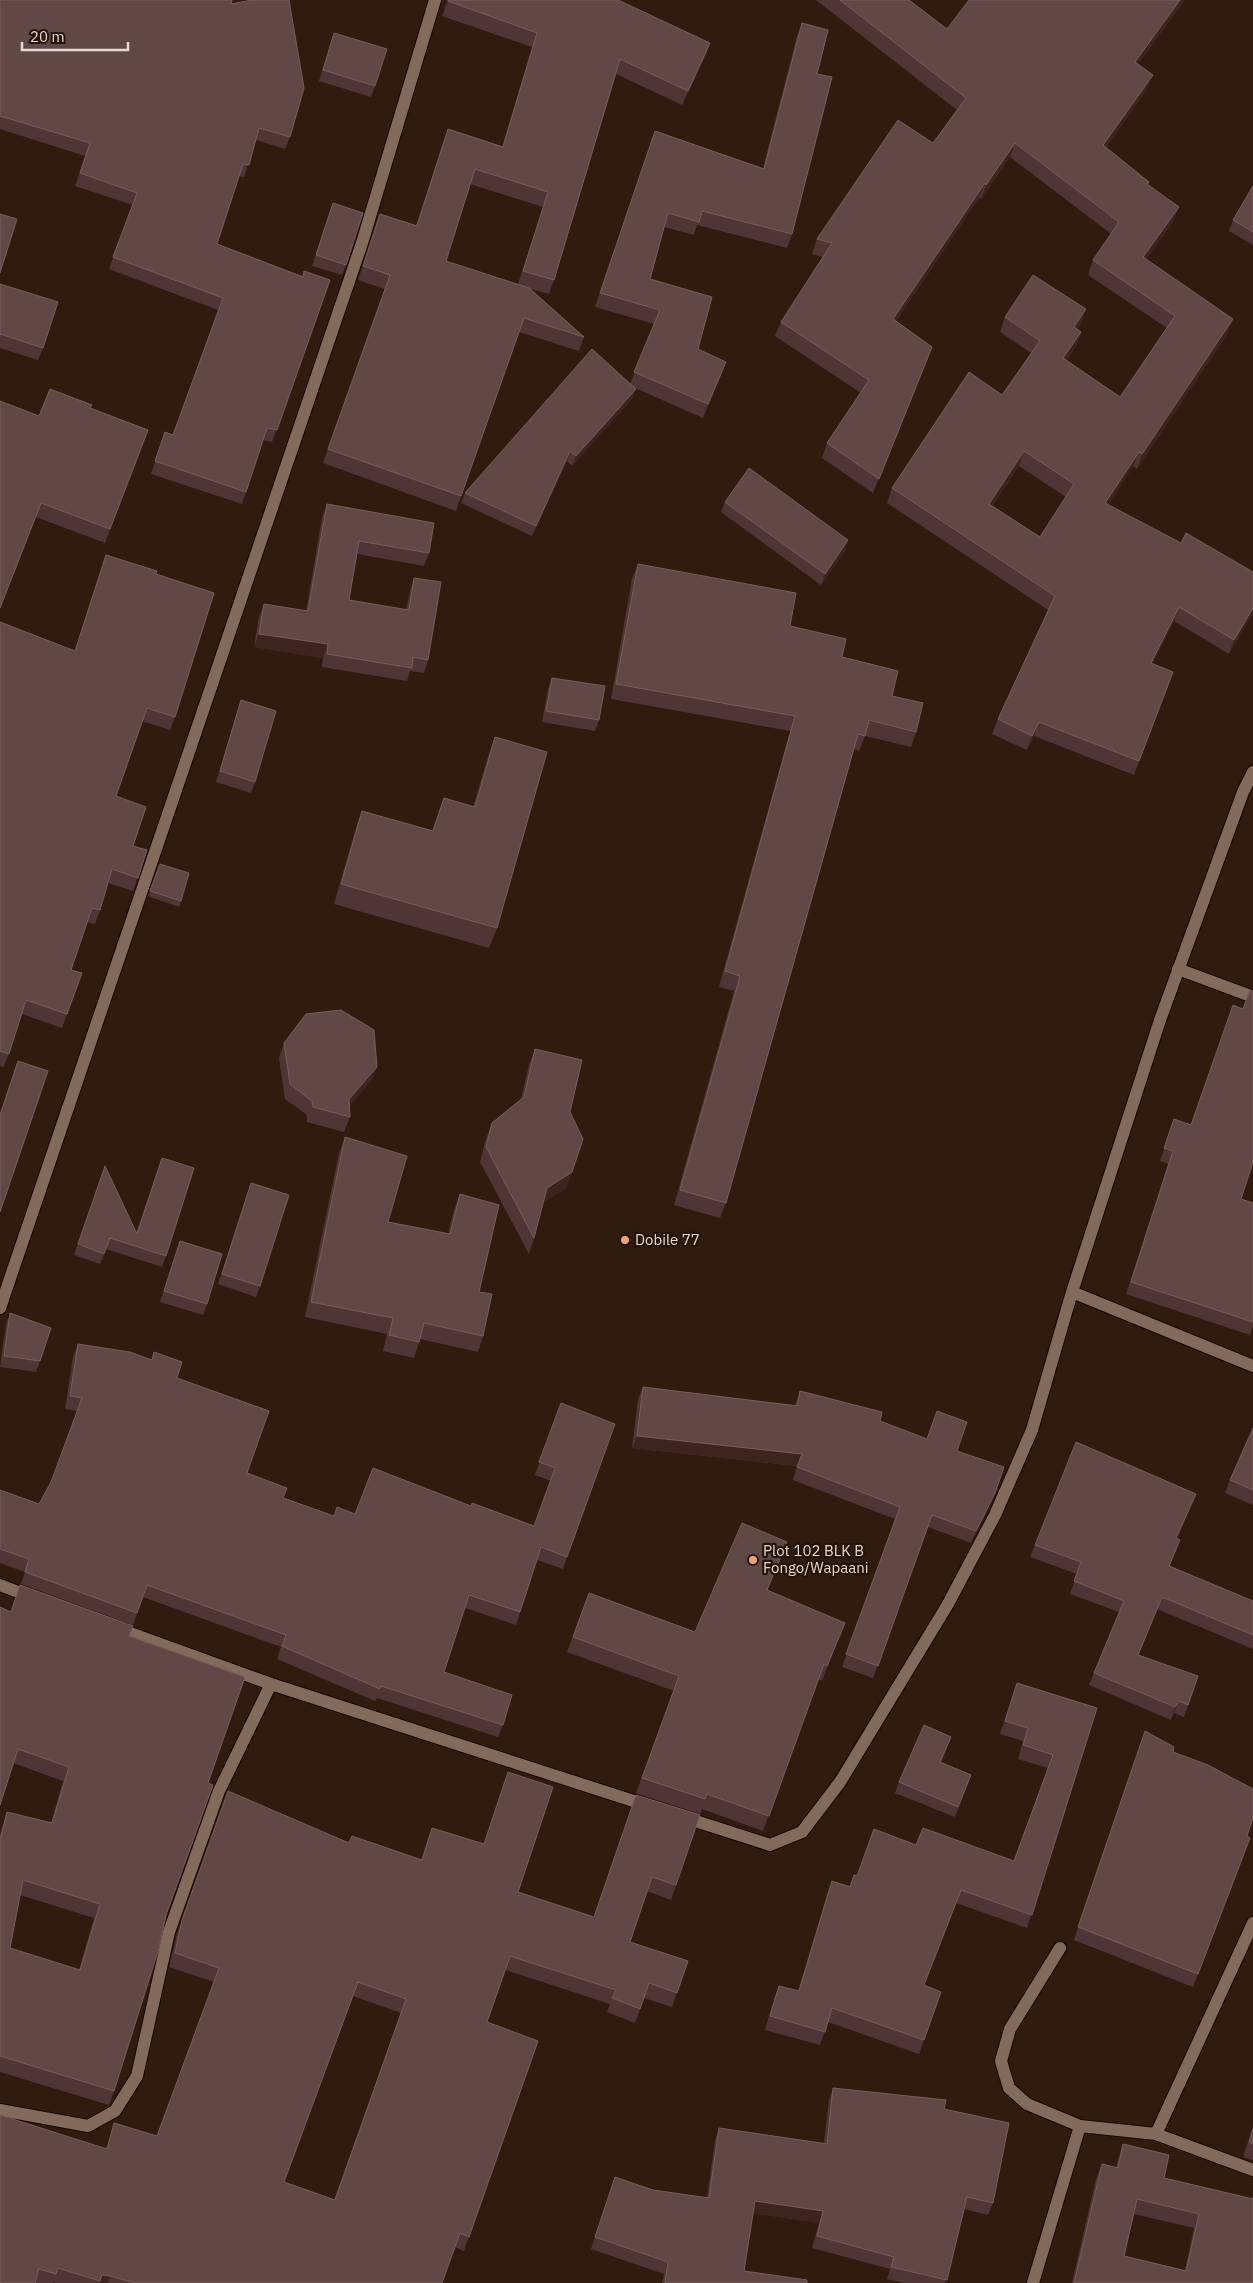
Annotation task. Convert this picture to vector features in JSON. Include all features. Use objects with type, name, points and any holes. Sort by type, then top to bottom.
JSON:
[{"type":"street","points":[[0,1308],[362,243],[435,0]]},
{"type":"street","points":[[103,1623],[271,1684],[770,1845],[802,1832],[840,1782],[943,1612],[995,1515],[1032,1430],[1072,1292],[1160,1020],[1243,792],[1253,772]]},
{"type":"street","points":[[1178,969],[1253,997]]},
{"type":"street","points":[[1072,1292],[1253,1366]]},
{"type":"street","points":[[0,1585],[47,1602]]},
{"type":"street","points":[[0,2110],[88,2126],[114,2111],[124,2097],[137,2076],[169,1932],[219,1791],[271,1684]]},
{"type":"street","points":[[1156,2134],[1253,1923]]},
{"type":"street","points":[[1060,1948],[1010,2029],[1001,2060],[1009,2088],[1027,2104],[1080,2126],[1156,2134],[1253,2170]]},
{"type":"street","points":[[1033,2283],[1080,2126]]},
{"type":"building","points":[[0,0],[232,0],[231,4],[252,0],[289,0],[304,88],[290,137],[259,128],[249,165],[243,164],[217,244],[303,277],[304,271],[330,280],[277,430],[267,428],[246,492],[155,461],[165,432],[173,435],[223,298],[113,257],[137,193],[80,173],[90,143],[0,116]]},
{"type":"building","points":[[448,0],[618,0],[710,43],[688,91],[620,59],[554,280],[523,271],[548,192],[475,169],[446,261],[529,288],[584,337],[524,318],[461,496],[328,449],[390,275],[363,266],[380,214],[417,226],[448,129],[503,147],[537,33]]},
{"type":"building","points":[[840,0],[909,0],[947,29],[969,0],[1180,0],[1135,62],[1153,75],[1103,145],[1149,182],[1147,184],[1179,207],[1143,257],[1233,319],[1142,454],[1139,452],[1105,503],[1181,543],[1186,533],[1253,572],[1253,608],[1234,640],[1179,607],[1151,663],[1173,672],[1139,761],[1039,722],[1032,736],[998,719],[1055,596],[892,488],[969,372],[1002,395],[1040,341],[1005,317],[1033,275],[1086,309],[1074,327],[1081,332],[1063,358],[1120,397],[1175,316],[1093,260],[1119,222],[1015,143],[986,185],[985,183],[893,319],[932,347],[879,479],[827,443],[869,380],[781,322],[832,243],[817,239],[898,120],[933,143],[966,98]],"holes":[[[1024,451],[1074,484],[1040,537],[989,504]]]},
{"type":"building","points":[[802,23],[828,30],[817,74],[832,77],[792,234],[702,211],[699,222],[668,213],[650,279],[712,297],[698,349],[726,362],[708,404],[634,372],[660,310],[600,293],[655,131],[764,169]]},
{"type":"building","points":[[334,33],[387,49],[375,86],[323,70]]},
{"type":"building","points":[[1253,186],[1253,232],[1233,220]]},
{"type":"building","points":[[333,203],[363,213],[346,265],[316,255]]},
{"type":"building","points":[[0,214],[17,219],[0,273]]},
{"type":"building","points":[[0,284],[58,302],[43,348],[0,334]]},
{"type":"building","points":[[592,349],[636,389],[576,456],[570,451],[536,526],[465,493]]},
{"type":"building","points":[[50,389],[92,405],[90,408],[148,430],[110,529],[41,503],[0,608],[0,401],[39,416]]},
{"type":"building","points":[[749,468],[848,540],[825,574],[725,502]]},
{"type":"building","points":[[327,504],[434,523],[429,553],[359,541],[349,600],[409,610],[414,578],[441,582],[428,660],[413,657],[412,668],[327,654],[328,644],[259,634],[264,604],[308,611]]},
{"type":"building","points":[[106,555],[157,571],[156,574],[214,593],[175,717],[147,708],[116,796],[146,807],[133,846],[147,850],[138,878],[112,869],[100,910],[92,908],[71,970],[82,973],[67,1014],[26,1000],[9,1054],[0,1051],[0,622],[75,651]]},
{"type":"building","points":[[638,564],[796,593],[790,626],[846,639],[842,657],[898,671],[892,696],[923,703],[916,732],[869,720],[865,736],[858,734],[726,1203],[680,1190],[740,976],[725,971],[795,716],[616,684]]},
{"type":"building","points":[[552,678],[605,686],[599,720],[546,711]]},
{"type":"building","points":[[241,700],[276,711],[255,782],[220,771]]},
{"type":"building","points":[[495,737],[547,752],[497,928],[341,884],[362,811],[433,831],[444,798],[475,807]]},
{"type":"building","points":[[160,864],[189,873],[181,901],[150,891]]},
{"type":"building","points":[[1250,990],[1253,991],[1253,1162],[1241,1199],[1253,1203],[1253,1322],[1131,1282],[1173,1151],[1164,1148],[1174,1119],[1191,1125],[1233,1005],[1243,1009]]},
{"type":"building","points":[[341,1010],[374,1030],[377,1067],[349,1099],[350,1117],[313,1107],[312,1101],[290,1084],[284,1043],[306,1014]]},
{"type":"building","points":[[535,1049],[582,1060],[570,1112],[583,1139],[572,1172],[547,1188],[534,1238],[486,1147],[492,1123],[524,1097]]},
{"type":"building","points":[[18,1061],[48,1071],[0,1212],[0,1115]]},
{"type":"building","points":[[345,1137],[407,1156],[388,1222],[450,1234],[460,1194],[499,1205],[479,1292],[492,1294],[483,1336],[424,1323],[419,1342],[389,1335],[393,1318],[311,1302]]},
{"type":"building","points":[[162,1158],[194,1168],[166,1256],[110,1238],[104,1254],[78,1244],[105,1166],[137,1234]]},
{"type":"building","points":[[251,1183],[289,1195],[260,1286],[222,1274]]},
{"type":"building","points":[[180,1241],[222,1254],[207,1304],[164,1291]]},
{"type":"building","points":[[10,1313],[51,1328],[40,1361],[4,1356]]},
{"type":"building","points":[[78,1344],[130,1352],[152,1360],[154,1352],[182,1362],[177,1378],[269,1411],[247,1473],[287,1488],[283,1498],[334,1516],[337,1507],[355,1514],[373,1468],[471,1506],[472,1503],[534,1526],[555,1468],[539,1462],[561,1403],[615,1424],[567,1557],[541,1547],[520,1612],[469,1595],[444,1672],[512,1695],[503,1725],[381,1686],[380,1689],[282,1646],[286,1635],[147,1585],[137,1613],[25,1572],[29,1559],[0,1549],[0,1490],[39,1504],[51,1482],[82,1398],[70,1396]]},
{"type":"building","points":[[643,1387],[797,1406],[800,1391],[882,1412],[880,1421],[927,1439],[937,1411],[967,1422],[957,1451],[1004,1467],[995,1493],[976,1531],[932,1515],[878,1666],[846,1654],[900,1507],[797,1467],[802,1454],[637,1436]]},
{"type":"building","points":[[1253,1428],[1253,1490],[1230,1480]]},
{"type":"building","points":[[1076,1442],[1196,1494],[1176,1538],[1180,1540],[1169,1566],[1253,1601],[1253,1635],[1162,1597],[1138,1655],[1198,1676],[1188,1705],[1179,1701],[1175,1707],[1094,1673],[1124,1601],[1074,1581],[1081,1562],[1035,1545]]},
{"type":"building","points":[[742,1523],[787,1542],[767,1590],[845,1623],[827,1666],[824,1664],[769,1816],[707,1794],[705,1799],[642,1778],[679,1676],[573,1637],[589,1593],[695,1632]]},
{"type":"building","points":[[20,1585],[133,1626],[129,1636],[245,1677],[208,1783],[213,1785],[166,1915],[159,1948],[114,2091],[0,2056],[0,1840],[7,1812],[52,1823],[69,1767],[18,1749],[0,1805],[0,1607],[11,1612]],"holes":[[[23,1880],[100,1904],[80,1970],[10,1948]]]},
{"type":"building","points":[[1017,1683],[1097,1708],[1032,1915],[961,1890],[924,1985],[941,1992],[924,2040],[832,2008],[825,2032],[770,2016],[779,1986],[799,1991],[832,1881],[850,1887],[854,1875],[857,1876],[874,1829],[916,1845],[923,1828],[1014,1861],[1053,1755],[1023,1745],[1028,1728],[1005,1721]]},
{"type":"building","points":[[924,1725],[951,1737],[940,1762],[971,1775],[958,1807],[899,1782]]},
{"type":"building","points":[[1145,1731],[1174,1747],[1173,1752],[1208,1765],[1253,1789],[1253,1818],[1247,1836],[1250,1838],[1198,1974],[1078,1927]]},
{"type":"building","points":[[508,1772],[553,1787],[518,1892],[594,1917],[636,1795],[700,1815],[676,1885],[652,1877],[630,1942],[688,1961],[677,1993],[649,1983],[640,2009],[612,1998],[616,1990],[510,1956],[487,2022],[538,2041],[469,2237],[460,2233],[442,2283],[135,2283],[102,2275],[100,2281],[58,2268],[56,2274],[39,2269],[35,2283],[0,2283],[0,2115],[107,2149],[114,2123],[157,2136],[219,1968],[175,1953],[182,1920],[228,1791],[349,1843],[352,1836],[422,1860],[432,1828],[484,1844]],"holes":[[[358,1982],[406,1999],[335,2200],[284,2182]]]},
{"type":"building","points":[[833,2088],[946,2100],[944,2109],[1009,2123],[993,2203],[967,2197],[947,2280],[891,2267],[894,2257],[817,2236],[823,2211],[755,2201],[744,2271],[807,2280],[807,2283],[665,2283],[668,2262],[595,2237],[615,2177],[653,2190],[709,2198],[719,2128],[827,2144]]},
{"type":"building","points":[[1253,2129],[1253,2144],[1249,2142]]},
{"type":"building","points":[[1123,2144],[1169,2155],[1164,2178],[1253,2199],[1253,2283],[1074,2283],[1102,2164],[1118,2168]],"holes":[[[1137,2199],[1199,2214],[1186,2271],[1124,2256]]]},
{"type":"place","name":"Dobile 77","points":[[625,1240]]},
{"type":"place","name":"Plot 102 BLK B Fongo/Wapaani","points":[[753,1560]]}]
